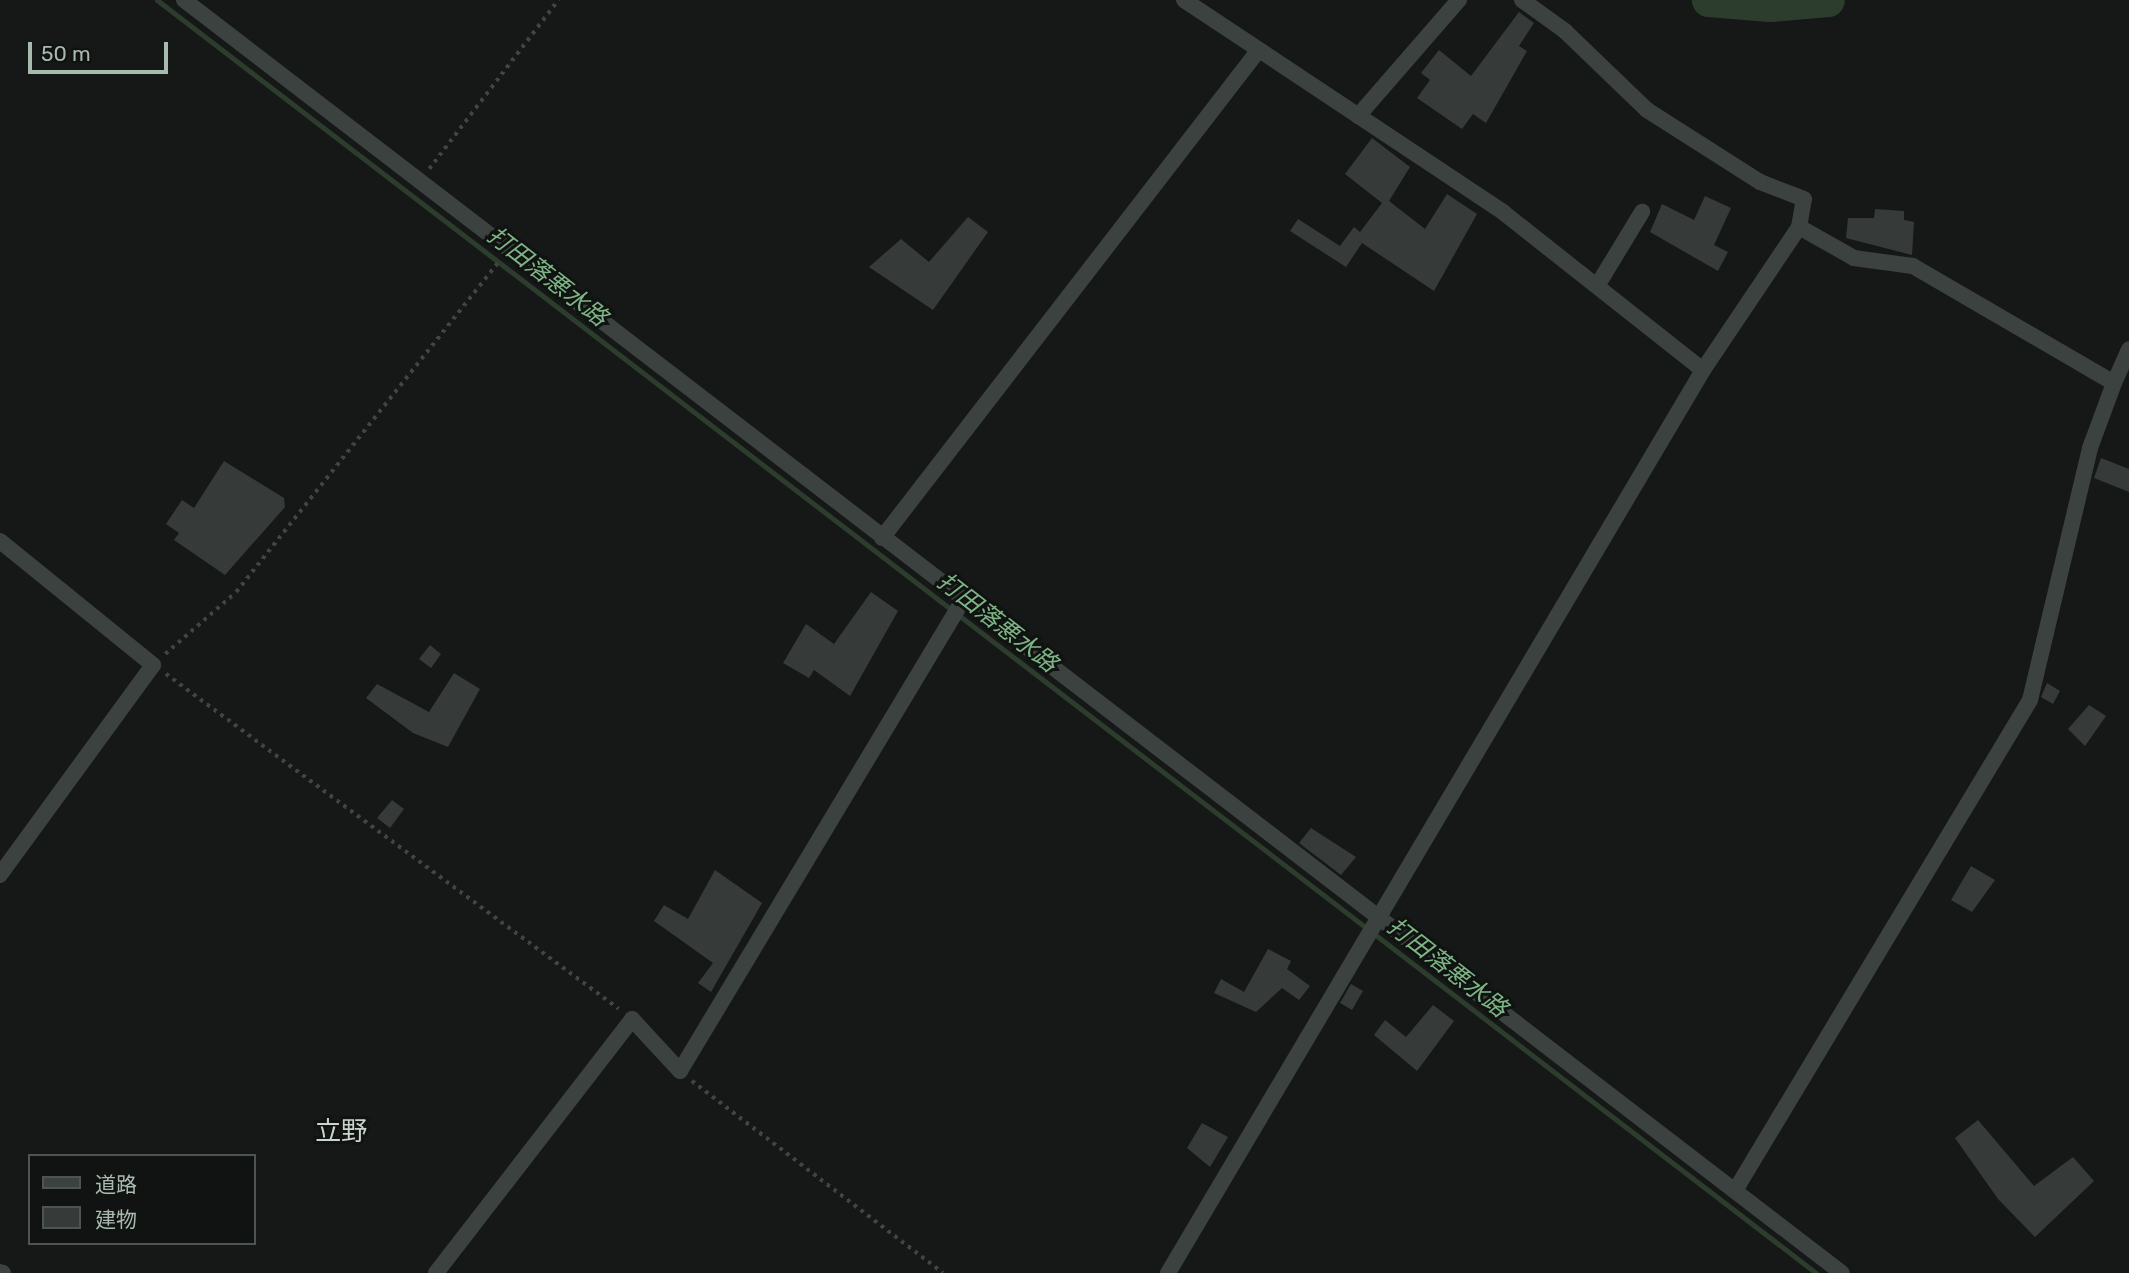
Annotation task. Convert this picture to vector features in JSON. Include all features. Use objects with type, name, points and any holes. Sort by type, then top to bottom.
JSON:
[{"type":"street","points":[[184,0],[506,250],[1736,1189],[1842,1273]]},
{"type":"street","points":[[1184,0],[1504,213],[1703,370]]},
{"type":"street","points":[[1358,116],[1459,0]]},
{"type":"street","points":[[1168,1273],[1703,370],[1799,227],[1804,199],[1760,181],[1647,110],[1565,31],[1522,0]]},
{"type":"street","points":[[882,538],[1258,51]]},
{"type":"street","points":[[1597,286],[1643,212]]},
{"type":"street","points":[[1799,227],[1854,258],[1913,266],[2114,383]]},
{"type":"street","points":[[1736,1189],[2030,700],[2090,448],[2129,349]]},
{"type":"street","points":[[0,541],[153,665],[0,875]]},
{"type":"street","points":[[436,1273],[632,1019],[680,1071],[963,600]]},
{"type":"path","points":[[419,181],[558,0]]},
{"type":"path","points":[[506,250],[236,592],[153,665],[632,1019]]},
{"type":"path","points":[[680,1071],[943,1273]]},
{"type":"building","points":[[1519,12],[1534,23],[1519,46],[1527,51],[1486,123],[1473,114],[1462,129],[1417,98],[1430,80],[1421,73],[1439,50],[1471,76]]},
{"type":"building","points":[[1372,138],[1410,167],[1389,201],[1425,229],[1447,194],[1477,214],[1434,291],[1362,243],[1346,267],[1290,231],[1298,219],[1340,246],[1354,227],[1360,232],[1382,203],[1345,174]]},
{"type":"building","points":[[1705,196],[1731,208],[1714,245],[1728,252],[1718,271],[1650,232],[1662,204],[1694,220]]},
{"type":"building","points":[[1875,209],[1904,211],[1904,220],[1914,222],[1912,255],[1846,238],[1848,218],[1874,218]]},
{"type":"building","points":[[968,217],[988,232],[933,310],[869,267],[901,239],[929,262]]},
{"type":"building","points":[[2101,458],[2129,469],[2129,492],[2094,478]]},
{"type":"building","points":[[224,461],[284,498],[285,507],[225,575],[174,540],[179,533],[166,524],[182,500],[194,508]]},
{"type":"building","points":[[871,592],[898,611],[850,696],[814,670],[809,678],[783,663],[806,624],[834,644]]},
{"type":"building","points":[[430,645],[441,654],[431,668],[419,659]]},
{"type":"building","points":[[454,673],[480,689],[448,747],[413,733],[366,698],[377,684],[429,712]]},
{"type":"building","points":[[2047,683],[2060,691],[2053,704],[2041,697]]},
{"type":"building","points":[[2089,705],[2106,716],[2085,746],[2068,729]]},
{"type":"building","points":[[392,800],[404,809],[390,828],[377,818]]},
{"type":"building","points":[[1311,828],[1356,857],[1341,875],[1299,843]]},
{"type":"building","points":[[1971,866],[1995,880],[1972,912],[1951,900]]},
{"type":"building","points":[[715,870],[762,903],[711,992],[698,983],[713,963],[654,921],[664,905],[688,919]]},
{"type":"building","points":[[1268,949],[1291,961],[1287,969],[1310,986],[1299,1000],[1282,988],[1256,1012],[1214,993],[1221,979],[1244,992]]},
{"type":"building","points":[[1351,984],[1363,991],[1352,1010],[1340,1003]]},
{"type":"building","points":[[1433,1005],[1454,1021],[1417,1071],[1374,1035],[1385,1020],[1406,1037]]},
{"type":"building","points":[[1978,1120],[2034,1186],[2073,1157],[2094,1181],[2035,1237],[1998,1199],[1955,1138]]},
{"type":"building","points":[[1202,1123],[1228,1137],[1210,1167],[1187,1148]]},
{"type":"waterway","name":"打田落悪水路","points":[[157,0],[1816,1273]]},
{"type":"waterway","points":[[1708,0],[1770,5],[1828,0]]},
{"type":"district","name":"立野","points":[[341,1132]]}]
